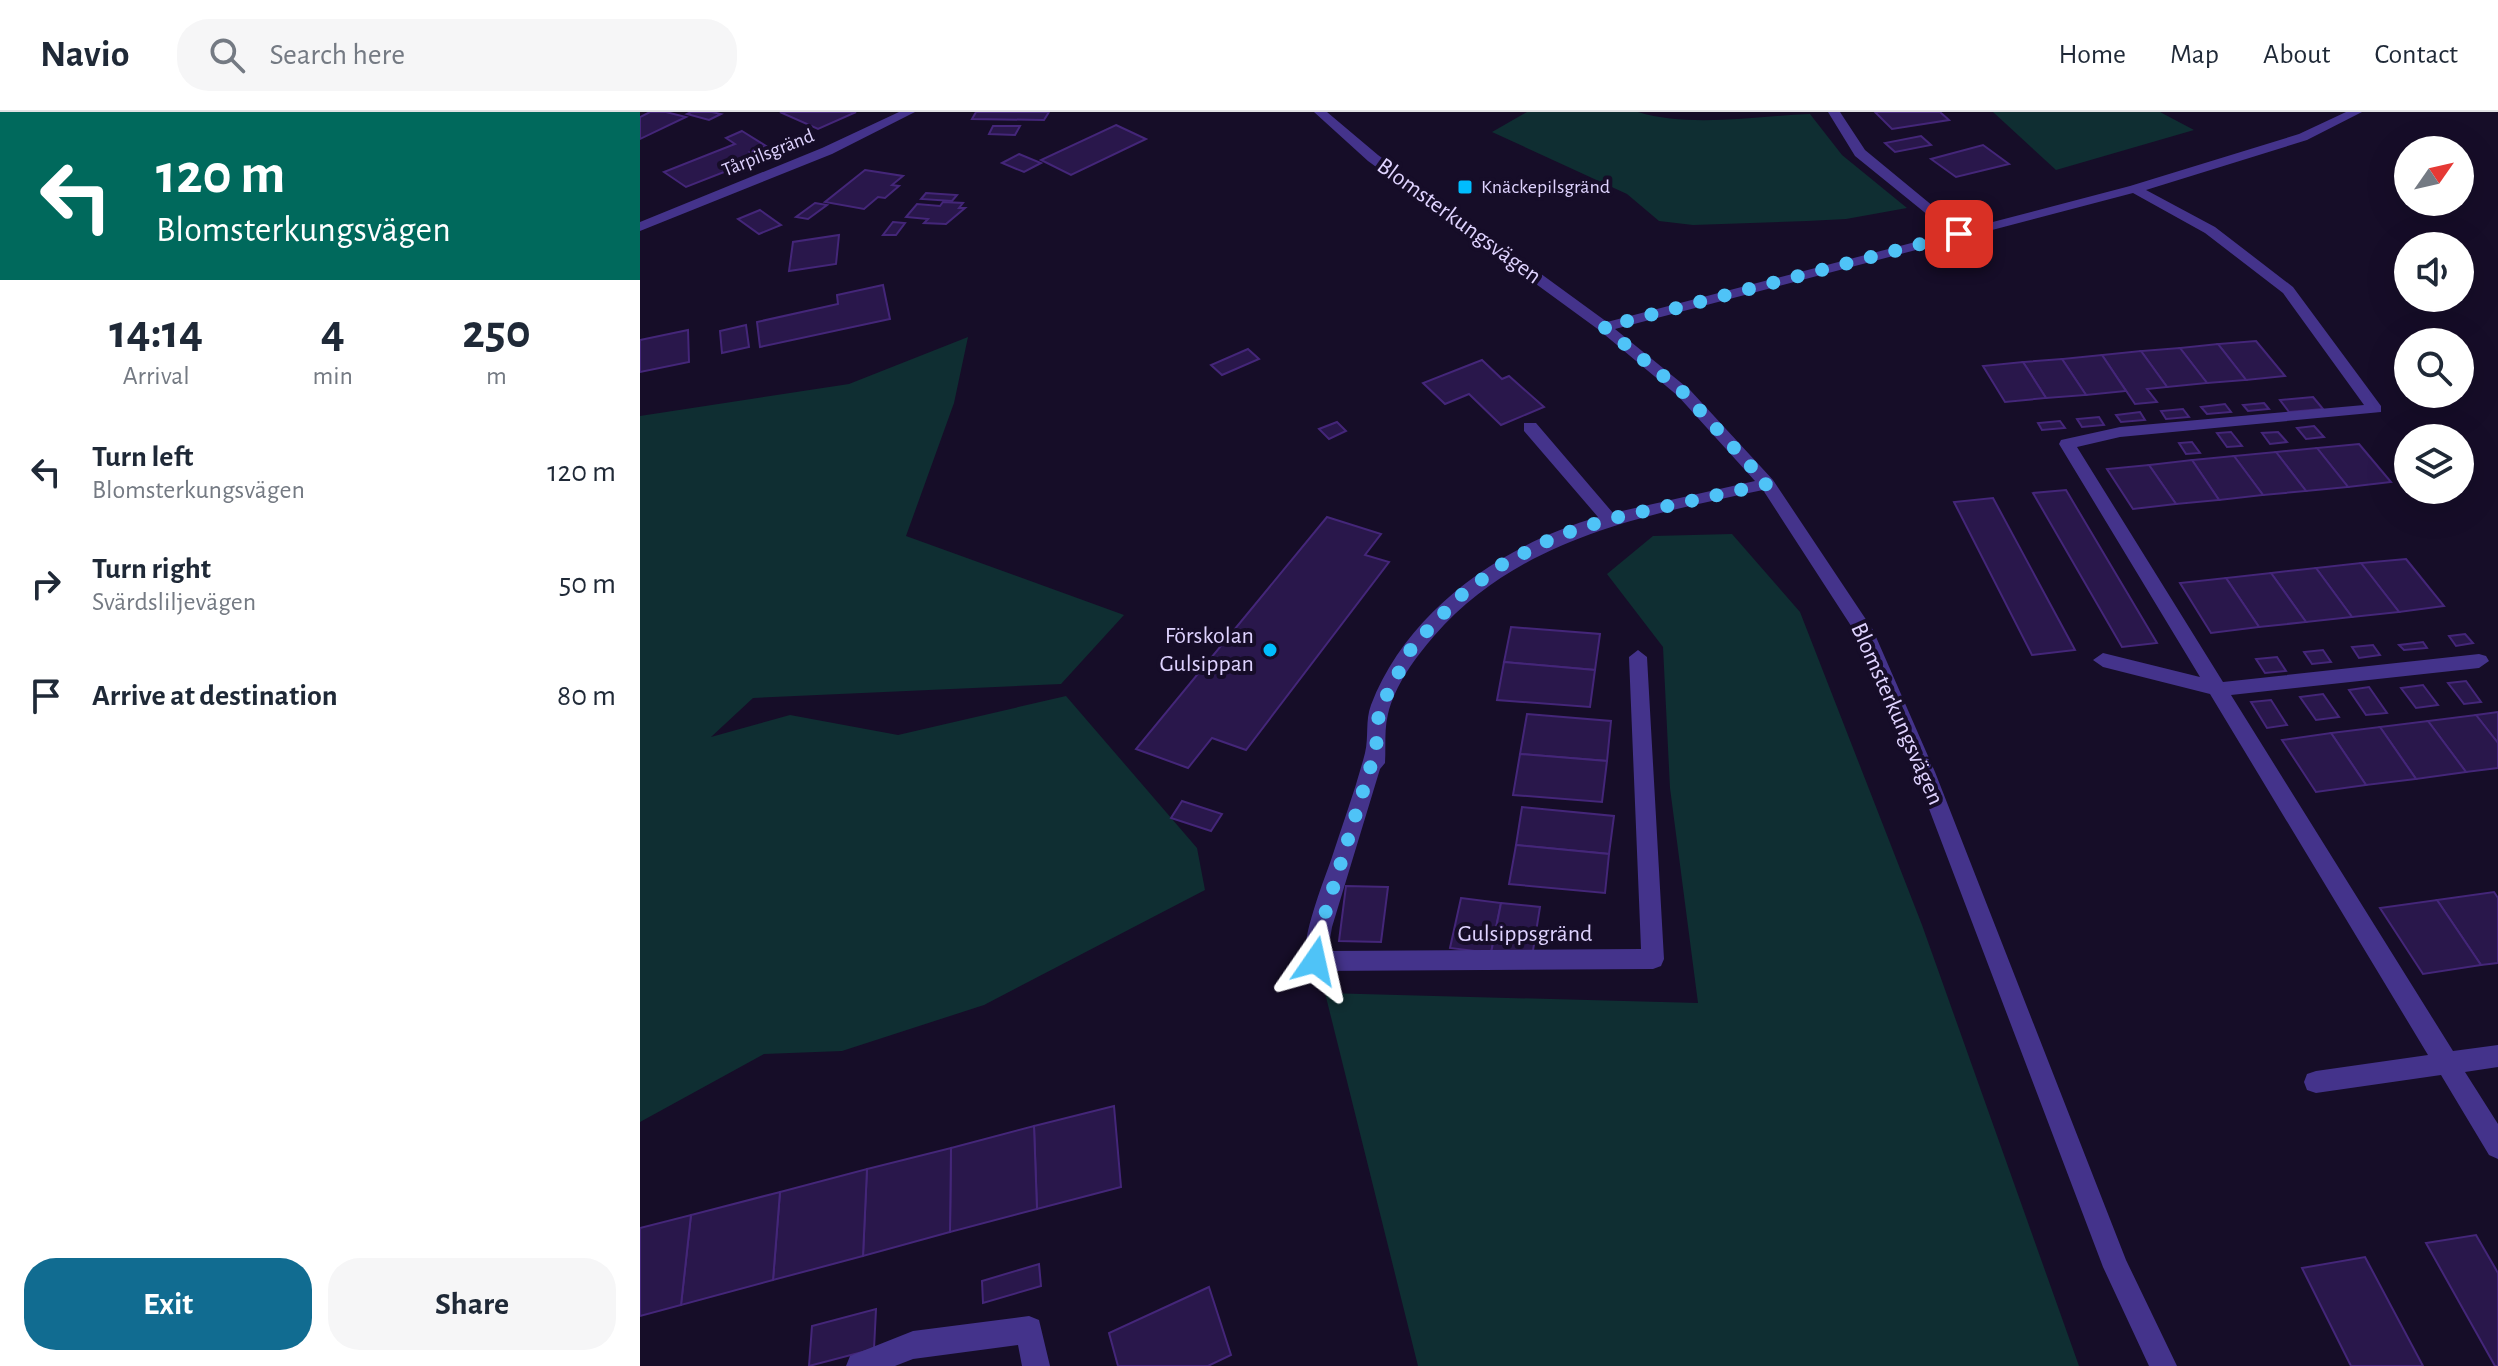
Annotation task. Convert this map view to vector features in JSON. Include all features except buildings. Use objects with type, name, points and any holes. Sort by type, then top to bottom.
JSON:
[{"type":"street","name":"Tårpilsgränd","points":[[640,227],[827,151],[909,112]]},
{"type":"street","name":"Blomsterkungsvägen","points":[[1320,112],[1373,158],[1604,327],[1684,393],[1767,484],[1864,630],[1925,772],[2116,1267],[2163,1366]]},
{"type":"street","points":[[1834,112],[1860,153],[1959,234]]},
{"type":"street","points":[[1604,327],[2135,189],[2303,137],[2356,112]]},
{"type":"street","points":[[2135,189],[2210,230],[2288,290],[2375,409],[2120,432],[2067,444],[2498,1147]]},
{"type":"street","points":[[1530,427],[1609,519]]},
{"type":"street","name":"Gulsippsgränd","points":[[1374,783],[1379,710],[1412,647],[1459,597],[1501,565],[1557,536],[1609,519],[1767,484]]},
{"type":"street","name":"Gulsippsgränd","points":[[1376,749],[1321,927],[1315,961],[1653,959],[1638,657]]},
{"type":"street","points":[[2103,660],[2220,689],[2479,661]]},
{"type":"street","points":[[2316,1082],[2498,1056]]},
{"type":"street","points":[[860,1366],[913,1345],[1029,1330],[1036,1366]]},
{"type":"green space","points":[[1527,112],[1638,112],[1658,117],[1701,120],[1810,114],[1842,155],[1907,208],[1846,219],[1693,225],[1659,221],[1627,194],[1492,132]]},
{"type":"green space","points":[[1993,112],[2160,112],[2194,130],[2056,170]]},
{"type":"green space","points":[[968,337],[954,403],[906,536],[1124,615],[1061,684],[753,698],[711,737],[790,715],[898,735],[1066,696],[1197,848],[1205,890],[984,1005],[842,1051],[764,1054],[640,1122],[640,416],[849,384]]},
{"type":"green space","points":[[1732,534],[1800,612],[1922,925],[2079,1366],[1418,1366],[1325,993],[1698,1003],[1670,788],[1663,647],[1607,574],[1653,536]]},
{"type":"place","name":"Knäckepilsgränd","points":[[1465,187]]},
{"type":"place","name":"Förskolan Gulsippan","points":[[1270,650]]},
{"type":"route","points":[[1315,961],[1321,927],[1376,749],[1379,710],[1412,647],[1459,597],[1501,565],[1557,536],[1609,519],[1767,484],[1684,393],[1604,327],[1959,234]]}]
